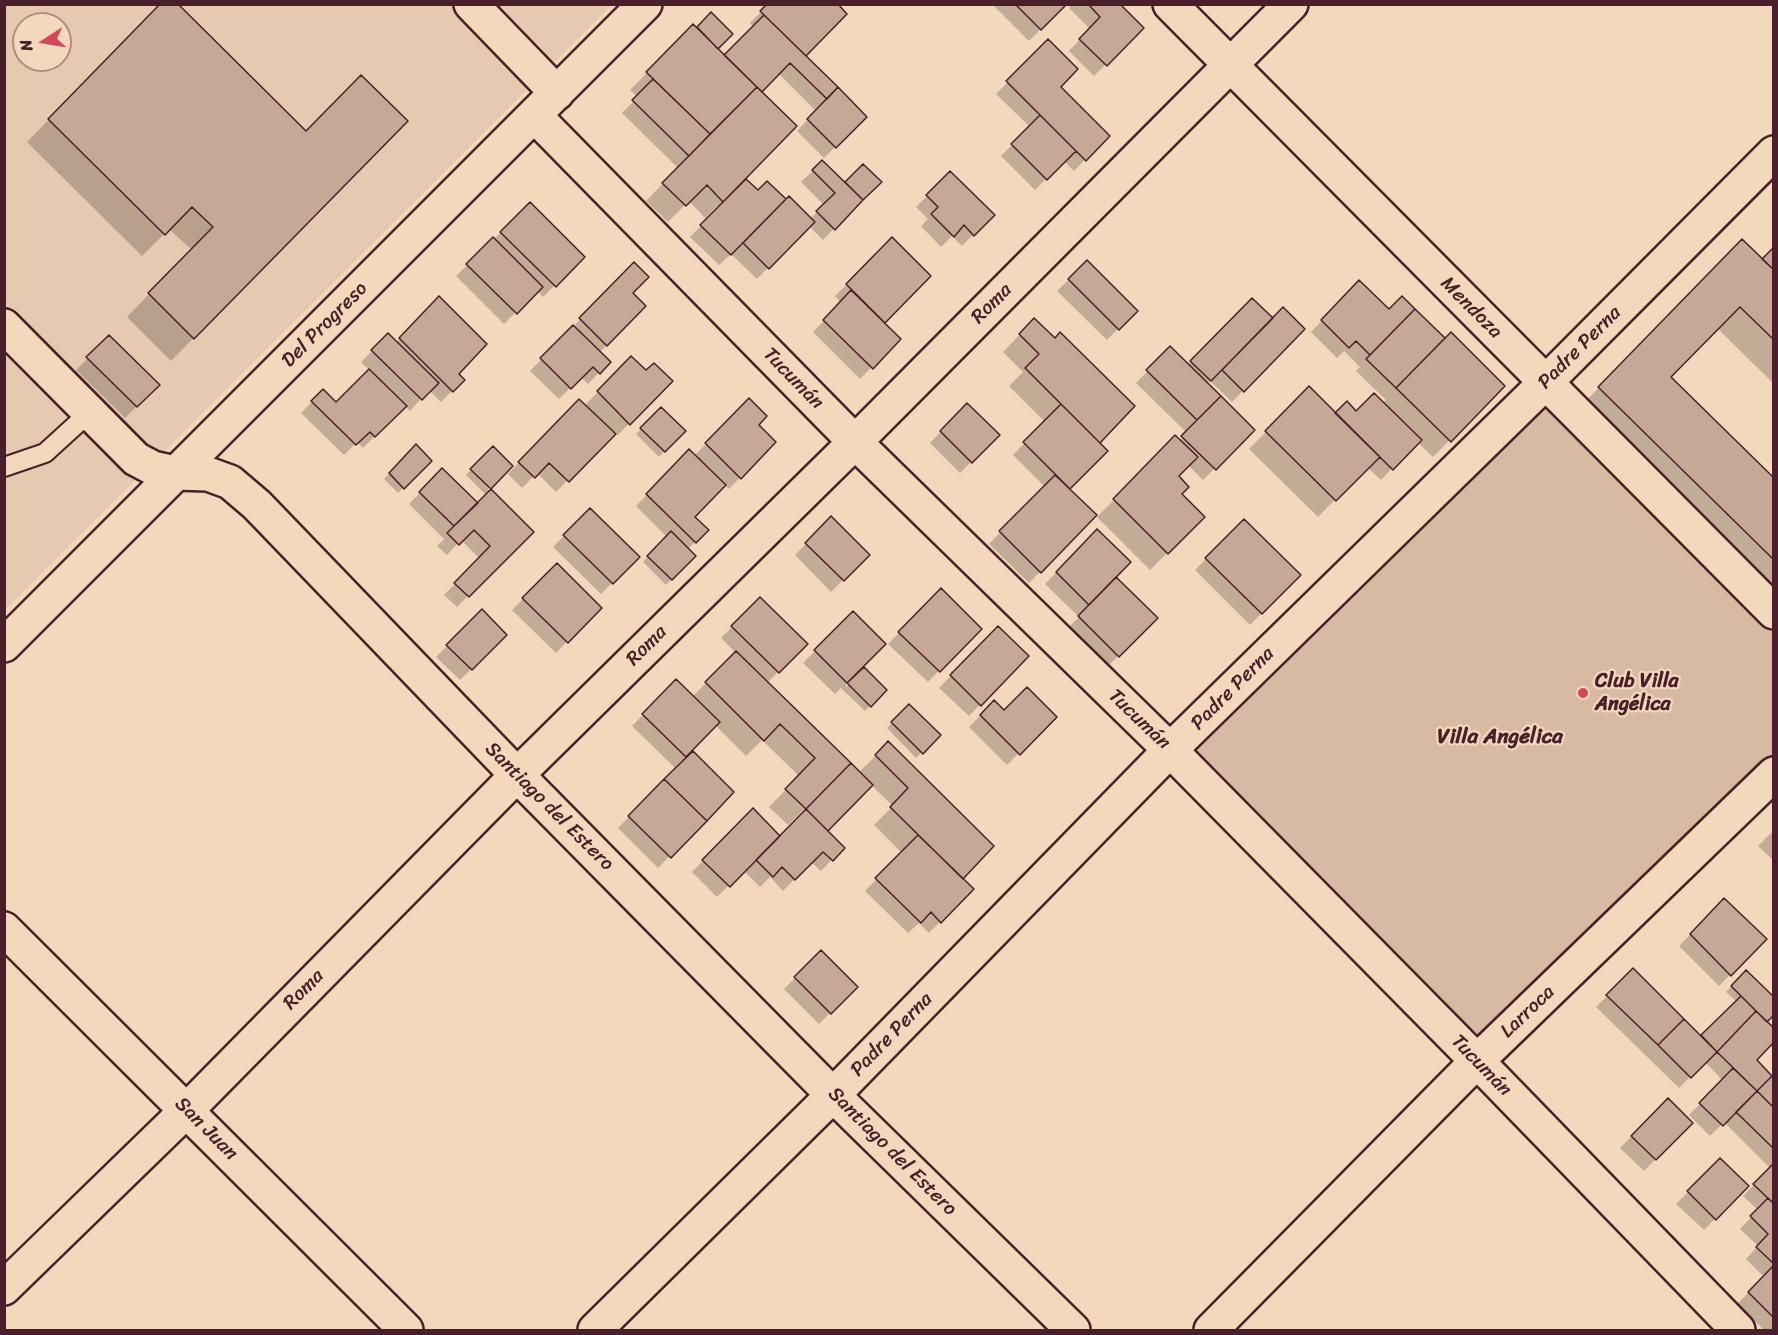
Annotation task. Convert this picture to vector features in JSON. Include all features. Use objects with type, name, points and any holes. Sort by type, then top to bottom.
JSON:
[{"type":"street","name":"Tucumán","points":[[471,4],[546,104],[855,442],[1170,750],[1738,1330]]},
{"type":"street","name":"Del Progreso","points":[[4,645],[645,4]]},
{"type":"street","name":"Mendoza","points":[[1170,4],[1773,612]]},
{"type":"street","name":"Roma","points":[[4,1288],[187,1110],[517,775],[855,442],[1291,4]]},
{"type":"street","name":"Padre Perna","points":[[595,1330],[833,1095],[1170,750],[1545,383],[1773,153]]},
{"type":"street","name":"Santiago del Estero","points":[[4,326],[136,459],[153,468],[176,473],[208,474],[230,483],[257,505],[517,775],[833,1095],[1073,1330]]},
{"type":"street","name":"Larroca","points":[[1211,1330],[1477,1061],[1773,774]]},
{"type":"street","name":"San Juan","points":[[4,929],[406,1330]]},
{"type":"lane","points":[[4,467],[45,453],[90,412]]},
{"type":"shaded area","points":[[5,5],[612,5],[5,610]]},
{"type":"shaded area","name":"Club Villa Angélica","points":[[1545,383],[1773,612],[1773,774],[1477,1061],[1170,750]]},
{"type":"building","points":[[160,4],[178,4],[306,131],[361,75],[408,121],[194,339],[148,293],[213,227],[192,207],[165,235],[48,119]]},
{"type":"building","points":[[767,4],[838,4],[847,14],[806,56],[760,11]]},
{"type":"building","points":[[1015,4],[1067,4],[1041,30]]},
{"type":"building","points":[[1088,4],[1120,4],[1144,28],[1107,66],[1079,39],[1100,17]]},
{"type":"building","points":[[711,12],[733,34],[718,49],[697,27]]},
{"type":"building","points":[[764,15],[838,87],[827,99],[790,63],[762,92],[724,55]]},
{"type":"building","points":[[693,24],[757,87],[710,134],[646,72]]},
{"type":"building","points":[[1048,39],[1078,69],[1061,87],[1110,136],[1086,161],[1006,81]]},
{"type":"building","points":[[653,79],[710,134],[689,156],[632,100]]},
{"type":"building","points":[[757,87],[797,126],[723,202],[707,185],[686,206],[662,183]]},
{"type":"building","points":[[838,87],[867,117],[836,148],[807,119]]},
{"type":"building","points":[[1040,115],[1076,151],[1047,180],[1011,144]]},
{"type":"building","points":[[822,160],[863,200],[835,230],[816,211],[835,193],[812,170]]},
{"type":"building","points":[[863,164],[882,182],[863,200],[845,182]]},
{"type":"building","points":[[950,171],[995,215],[974,236],[964,225],[954,237],[931,214],[938,207],[926,195]]},
{"type":"building","points":[[746,179],[758,190],[767,181],[786,199],[731,255],[700,225]]},
{"type":"building","points":[[789,196],[815,222],[769,269],[743,243]]},
{"type":"building","points":[[530,202],[585,257],[556,287],[500,232]]},
{"type":"building","points":[[493,237],[543,287],[517,314],[466,264]]},
{"type":"building","points":[[892,237],[931,276],[885,323],[846,284]]},
{"type":"building","points":[[1742,239],[1774,270],[1774,340],[1740,307],[1671,377],[1774,478],[1774,560],[1598,387]]},
{"type":"building","points":[[1774,247],[1774,270],[1762,259]]},
{"type":"building","points":[[1087,260],[1138,311],[1119,330],[1068,279]]},
{"type":"building","points":[[634,262],[649,277],[633,293],[646,306],[607,346],[579,318]]},
{"type":"building","points":[[1359,280],[1389,309],[1402,296],[1415,309],[1370,355],[1356,341],[1349,348],[1321,320]]},
{"type":"building","points":[[851,290],[901,339],[873,369],[823,320]]},
{"type":"building","points":[[439,296],[487,344],[459,374],[465,380],[453,392],[399,338]]},
{"type":"building","points":[[1252,298],[1273,318],[1211,381],[1190,361]]},
{"type":"building","points":[[1283,307],[1305,329],[1244,392],[1222,370]]},
{"type":"building","points":[[1415,309],[1445,338],[1396,388],[1366,359]]},
{"type":"building","points":[[1034,318],[1055,338],[1060,332],[1135,406],[1100,443],[1025,368],[1039,354],[1019,334]]},
{"type":"building","points":[[573,325],[611,362],[600,374],[593,367],[571,389],[540,358]]},
{"type":"building","points":[[1451,332],[1505,386],[1451,442],[1396,388]]},
{"type":"building","points":[[388,333],[439,383],[422,400],[371,350]]},
{"type":"building","points":[[109,335],[160,385],[137,407],[86,357]]},
{"type":"building","points":[[1170,346],[1221,396],[1197,420],[1146,370]]},
{"type":"building","points":[[631,356],[646,370],[654,363],[673,381],[630,425],[597,391]]},
{"type":"building","points":[[369,369],[407,406],[375,437],[370,432],[356,445],[311,401],[323,389],[336,402]]},
{"type":"building","points":[[1309,386],[1380,457],[1336,501],[1265,431]]},
{"type":"building","points":[[1374,393],[1422,440],[1393,470],[1335,413],[1347,401],[1356,411]]},
{"type":"building","points":[[1221,396],[1255,430],[1216,470],[1181,436]]},
{"type":"building","points":[[749,398],[767,416],[759,425],[776,442],[741,479],[705,443]]},
{"type":"building","points":[[579,399],[616,434],[569,482],[549,463],[535,478],[518,462]]},
{"type":"building","points":[[967,403],[1000,435],[972,463],[940,431]]},
{"type":"building","points":[[1061,404],[1108,451],[1070,489],[1023,442]]},
{"type":"building","points":[[661,407],[686,431],[665,452],[640,428]]},
{"type":"building","points":[[1175,435],[1198,457],[1179,476],[1189,487],[1182,494],[1205,517],[1168,554],[1113,499]]},
{"type":"building","points":[[416,444],[432,461],[404,489],[389,473]]},
{"type":"building","points":[[493,446],[513,466],[491,489],[470,469]]},
{"type":"building","points":[[689,449],[726,485],[695,517],[709,530],[696,543],[646,494]]},
{"type":"building","points":[[442,468],[478,503],[454,526],[419,492]]},
{"type":"building","points":[[1055,475],[1097,515],[1041,573],[999,531]]},
{"type":"building","points":[[491,489],[534,532],[469,597],[454,583],[490,546],[474,530],[459,545],[447,533]]},
{"type":"building","points":[[590,508],[640,557],[613,584],[563,535]]},
{"type":"building","points":[[831,516],[870,555],[844,581],[805,543]]},
{"type":"building","points":[[1244,519],[1301,575],[1262,614],[1205,558]]},
{"type":"building","points":[[1097,529],[1131,562],[1089,605],[1056,572]]},
{"type":"building","points":[[671,531],[696,556],[672,580],[647,556]]},
{"type":"building","points":[[557,563],[602,608],[568,643],[522,598]]},
{"type":"building","points":[[1116,577],[1158,618],[1119,657],[1078,616]]},
{"type":"building","points":[[941,588],[982,629],[940,672],[898,632]]},
{"type":"building","points":[[760,597],[808,644],[779,673],[731,626]]},
{"type":"building","points":[[482,609],[507,635],[472,670],[446,645]]},
{"type":"building","points":[[853,611],[886,644],[847,683],[814,650]]},
{"type":"building","points":[[998,626],[1029,656],[981,706],[950,675]]},
{"type":"building","points":[[736,651],[851,763],[806,809],[785,789],[815,758],[780,724],[764,741],[705,682]]},
{"type":"building","points":[[864,667],[887,690],[871,707],[847,683]]},
{"type":"building","points":[[676,679],[720,722],[686,757],[642,714]]},
{"type":"building","points":[[1027,687],[1057,717],[1020,755],[980,715],[994,700],[1004,710]]},
{"type":"building","points":[[909,704],[941,735],[923,754],[891,722]]},
{"type":"building","points":[[888,741],[994,846],[963,879],[890,807],[908,788],[875,755]]},
{"type":"building","points":[[693,751],[734,792],[707,821],[664,779]]},
{"type":"building","points":[[851,763],[873,785],[828,831],[806,809]]},
{"type":"building","points":[[664,779],[707,821],[671,858],[628,816]]},
{"type":"building","points":[[753,808],[780,836],[730,887],[702,860]]},
{"type":"building","points":[[806,809],[845,848],[833,861],[823,852],[795,880],[782,867],[773,877],[756,860]]},
{"type":"building","points":[[918,835],[974,889],[941,923],[931,912],[921,923],[875,878]]},
{"type":"building","points":[[1724,898],[1767,939],[1731,976],[1690,934]]},
{"type":"building","points":[[821,950],[858,987],[831,1014],[794,977]]},
{"type":"building","points":[[1633,968],[1684,1019],[1658,1045],[1606,995]]},
{"type":"building","points":[[1746,970],[1774,997],[1774,1015],[1767,1022],[1731,986]]},
{"type":"building","points":[[1741,996],[1756,1011],[1717,1052],[1701,1035]]},
{"type":"building","points":[[1756,1011],[1774,1028],[1774,1042],[1757,1060],[1772,1076],[1757,1091],[1717,1052]]},
{"type":"building","points":[[1684,1019],[1717,1052],[1691,1078],[1658,1045]]},
{"type":"building","points":[[1733,1068],[1757,1091],[1723,1126],[1699,1103]]},
{"type":"building","points":[[1774,1074],[1774,1108],[1757,1091]]},
{"type":"building","points":[[1757,1091],[1774,1108],[1774,1149],[1736,1112]]},
{"type":"building","points":[[1668,1098],[1693,1123],[1656,1160],[1631,1136]]},
{"type":"building","points":[[1720,1158],[1749,1186],[1716,1220],[1687,1191]]},
{"type":"building","points":[[1774,1163],[1774,1204],[1753,1184]]},
{"type":"building","points":[[1768,1198],[1774,1204],[1774,1264],[1756,1247],[1768,1234],[1750,1216]]},
{"type":"building","points":[[1774,1265],[1774,1318],[1748,1292]]},
{"type":"place","name":"Club Villa Angélica","points":[[1583,693]]},
{"type":"district","name":"Villa Angélica","points":[[1500,738]]}]
